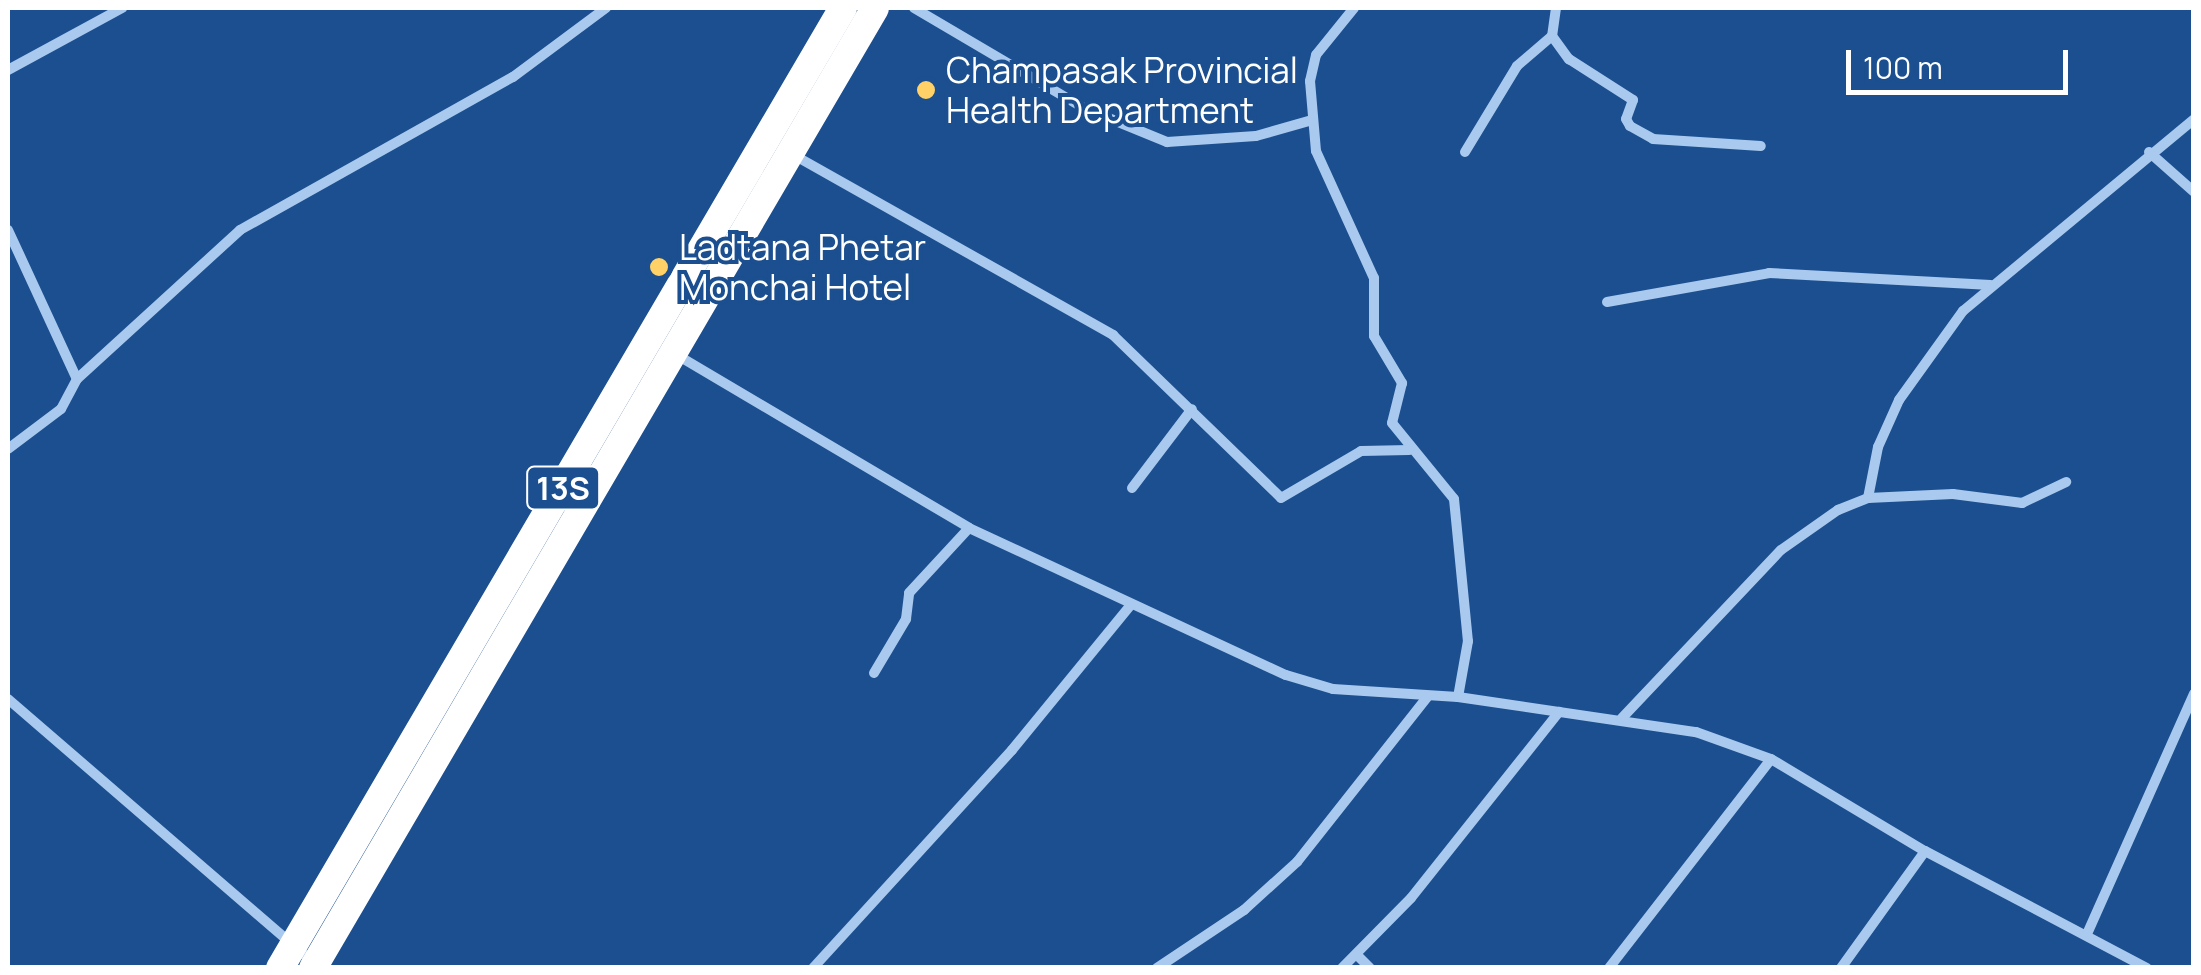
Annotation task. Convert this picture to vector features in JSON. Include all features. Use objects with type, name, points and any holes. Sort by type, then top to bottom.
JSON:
[{"type":"highway","name":"13S","points":[[301,962],[646,337],[843,8]]},
{"type":"highway","name":"13S","points":[[301,962],[673,352],[875,8]]},
{"type":"street","points":[[8,70],[122,8]]},
{"type":"street","points":[[8,449],[61,408],[77,379],[240,230],[513,77],[606,8]]},
{"type":"street","points":[[914,8],[1084,108],[1167,142],[1256,136],[1312,120]]},
{"type":"street","points":[[1354,8],[1316,55],[1312,120],[1316,150],[1374,278],[1374,336],[1402,383],[1392,422],[1409,450],[1437,473],[1454,499],[1468,641],[1458,696]]},
{"type":"street","points":[[1465,152],[1517,66],[1552,36],[1556,8]]},
{"type":"street","points":[[1552,36],[1569,58],[1632,100],[1626,119],[1654,139],[1761,146]]},
{"type":"street","points":[[1868,498],[1878,447],[1900,400],[1963,311],[2148,152],[2194,119]]},
{"type":"street","points":[[2148,152],[2194,192]]},
{"type":"street","points":[[791,153],[1113,335],[1281,498],[1361,451],[1409,450]]},
{"type":"street","points":[[8,230],[77,379]]},
{"type":"street","points":[[1607,302],[1769,274],[1991,285]]},
{"type":"street","points":[[646,337],[969,528],[1130,606],[1332,689],[1458,696],[1622,718],[1696,732],[1771,758],[1925,851],[2147,968]]},
{"type":"street","points":[[1132,488],[1192,409]]},
{"type":"street","points":[[1622,718],[1781,550],[1838,510],[1868,498],[1953,494],[2022,503],[2066,482]]},
{"type":"street","points":[[874,673],[906,619],[905,598],[969,528]]},
{"type":"street","points":[[814,968],[1012,750],[1130,606]]},
{"type":"street","points":[[2086,934],[2194,694]]},
{"type":"street","points":[[1157,968],[1244,910],[1297,862],[1428,696]]},
{"type":"street","points":[[8,699],[301,962]]},
{"type":"street","points":[[1342,968],[1560,712]]},
{"type":"street","points":[[1608,968],[1771,758]]},
{"type":"street","points":[[1841,968],[1925,851]]},
{"type":"street","points":[[1357,955],[1370,968]]},
{"type":"place","name":"Champasak Provincial Health Department","points":[[926,90]]},
{"type":"place","name":"Ladtana Phetar Monchai Hotel","points":[[659,267]]}]
